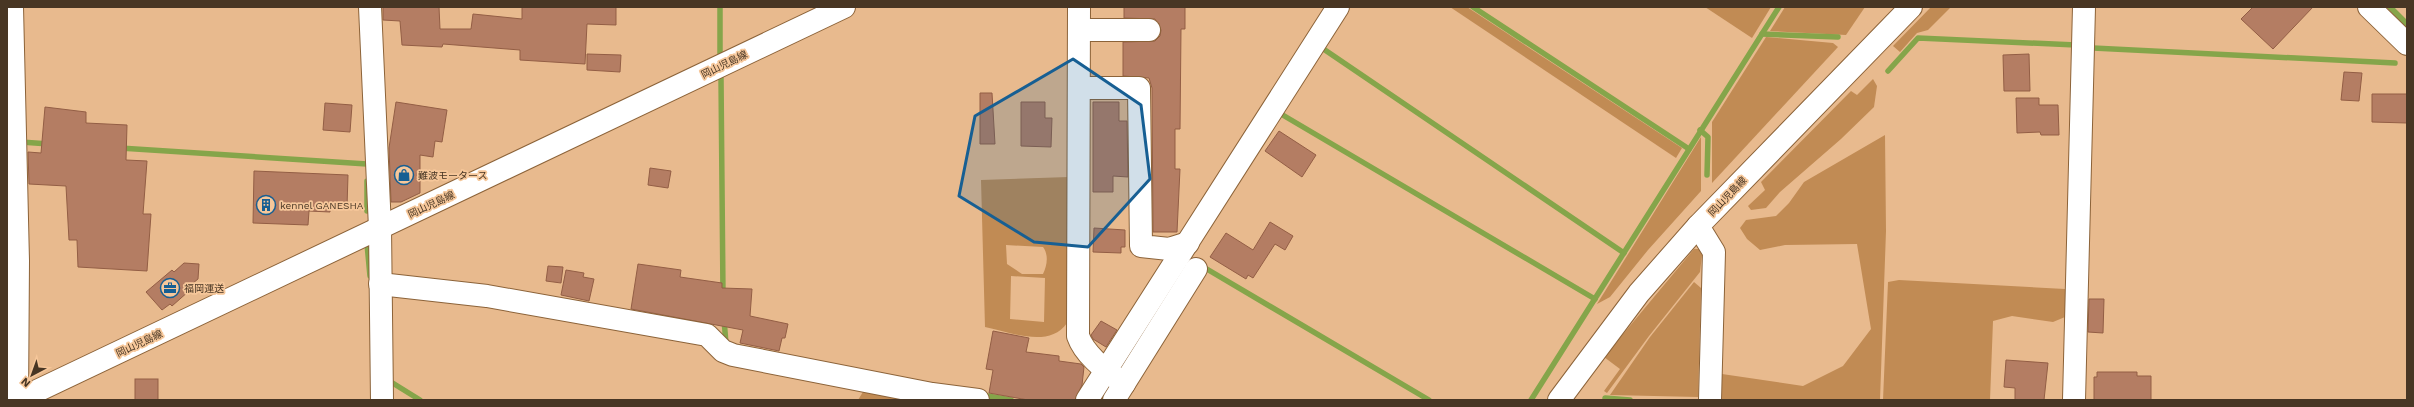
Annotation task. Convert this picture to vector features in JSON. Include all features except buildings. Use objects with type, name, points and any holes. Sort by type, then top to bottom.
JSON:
[{"type":"street","points":[[12,7],[16,141],[19,354],[18,400]]},
{"type":"street","points":[[370,7],[380,228],[382,400]]},
{"type":"street","name":"岡山児島線","points":[[18,400],[844,7]]},
{"type":"street","points":[[1079,7],[1086,30],[1078,336],[1081,345],[1116,382]]},
{"type":"street","points":[[1116,382],[1188,243],[1338,7]]},
{"type":"street","name":"岡山児島線","points":[[1559,400],[1639,293],[1698,226],[1912,7]]},
{"type":"street","points":[[2074,400],[2084,7]]},
{"type":"street","points":[[2369,7],[2407,44]]},
{"type":"street","points":[[1086,30],[1149,30]]},
{"type":"street","points":[[1087,88],[1139,88],[1141,246],[1169,249],[1188,243]]},
{"type":"street","points":[[1698,226],[1714,252],[1710,400]]},
{"type":"street","points":[[1087,400],[1116,382],[1196,269]]},
{"type":"street","points":[[380,284],[487,296],[707,335],[723,350],[733,355],[932,394],[978,400]]},
{"type":"highlighted area","points":[[1073,59],[1141,105],[1150,179],[1088,247],[1034,242],[959,196],[975,116]]},
{"type":"shaded area","points":[[1450,7],[1467,7],[1682,148],[1676,158]]},
{"type":"shaded area","points":[[1705,7],[1771,7],[1752,38]]},
{"type":"shaded area","points":[[1785,7],[1865,7],[1846,35],[1770,31]]},
{"type":"shaded area","points":[[1931,7],[1951,7],[1928,30],[1917,33],[1900,52],[1893,46]]},
{"type":"shaded area","points":[[1766,37],[1833,43],[1838,47],[1712,183],[1712,122]]},
{"type":"shaded area","points":[[1873,79],[1877,86],[1874,107],[1841,139],[1780,192],[1766,208],[1751,210],[1748,206],[1765,190],[1761,182],[1851,91],[1857,95]]},
{"type":"shaded area","points":[[1885,135],[1886,231],[1880,400],[1720,399],[1722,374],[1803,386],[1843,366],[1871,329],[1857,244],[1785,245],[1760,250],[1747,239],[1740,228],[1746,220],[1776,216],[1789,203],[1804,182]]},
{"type":"shaded area","points":[[1701,137],[1701,191],[1648,250],[1610,297],[1597,304]]},
{"type":"shaded area","points":[[1069,177],[1067,323],[1059,331],[1040,337],[1029,337],[985,327],[981,180]],"holes":[[[1006,245],[1043,247],[1047,260],[1046,268],[1043,274],[1022,274],[1007,264]],[[1011,276],[1045,278],[1044,322],[1010,319]]]},
{"type":"shaded area","points":[[1694,249],[1699,249],[1702,255],[1700,272],[1649,336],[1607,393],[1604,391],[1620,369],[1604,357]]},
{"type":"shaded area","points":[[1899,280],[2065,289],[2065,317],[2053,322],[2012,316],[1993,321],[1990,400],[1883,400],[1888,282]]},
{"type":"shaded area","points":[[1694,282],[1701,288],[1698,397],[1610,395],[1650,337]]},
{"type":"shaded area","points":[[866,387],[938,400],[858,400]]},
{"type":"waterway","points":[[720,7],[720,53]]},
{"type":"waterway","points":[[1473,7],[1689,149]]},
{"type":"waterway","points":[[1531,400],[1779,7]]},
{"type":"waterway","points":[[2390,7],[2407,24]]},
{"type":"waterway","points":[[1762,34],[1838,37]]},
{"type":"waterway","points":[[1888,71],[1918,38],[2076,45]]},
{"type":"waterway","points":[[1322,48],[1624,253]]},
{"type":"waterway","points":[[2093,48],[2395,63]]},
{"type":"waterway","points":[[721,78],[723,294]]},
{"type":"waterway","points":[[1281,114],[1595,299]]},
{"type":"waterway","points":[[1700,130],[1708,137],[1707,175]]},
{"type":"waterway","points":[[21,142],[49,144]]},
{"type":"waterway","points":[[120,148],[367,164]]},
{"type":"waterway","points":[[367,181],[367,211]]},
{"type":"waterway","points":[[367,244],[370,276]]},
{"type":"waterway","points":[[1200,265],[1429,400]]},
{"type":"waterway","points":[[724,319],[726,344]]},
{"type":"waterway","points":[[391,382],[420,400]]},
{"type":"waterway","points":[[1101,400],[1108,390]]},
{"type":"waterway","points":[[982,395],[1011,400]]},
{"type":"waterway","points":[[1605,398],[1630,400]]},
{"type":"place","name":"難波モータース","points":[[404,175]]},
{"type":"place","name":"kennel GANESHA","points":[[266,205]]},
{"type":"place","name":"福岡運送","points":[[170,288]]}]
